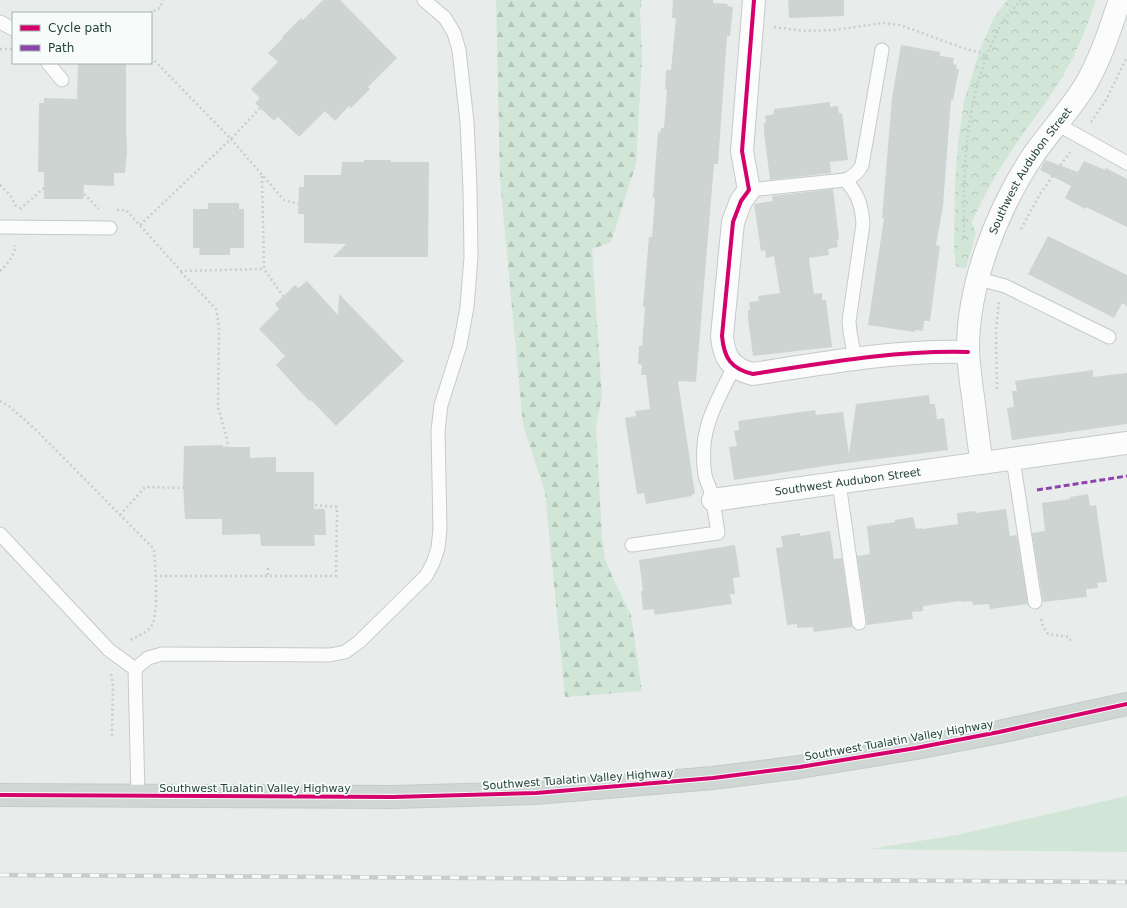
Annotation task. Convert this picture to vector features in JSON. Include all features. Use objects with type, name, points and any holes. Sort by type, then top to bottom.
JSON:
[{"type":"main road","name":"Southwest Tualatin Valley Highway","points":[[0,795],[393,797],[536,793],[712,778],[800,767],[916,748],[1000,732],[1127,704]]},
{"type":"street","points":[[754,0],[742,151],[749,190],[741,201],[733,222],[722,336],[723,348],[727,358],[734,367],[744,372],[753,374],[855,359],[940,352],[968,352]]},
{"type":"street","name":"Southwest Audubon Street","points":[[982,463],[968,352],[972,312],[979,279],[994,229],[1004,206],[1034,154],[1082,90],[1096,65],[1120,0]]},
{"type":"street","name":"Southwest Audubon Street","points":[[713,500],[1127,443]]},
{"type":"lane","points":[[135,669],[148,658],[162,654],[330,655],[345,652],[359,642],[426,576],[433,563],[438,548],[440,529],[438,431],[441,405],[460,345],[467,307],[471,258],[467,122],[460,50],[454,33],[445,18],[424,0]]},
{"type":"lane","points":[[0,22],[12,28]]},
{"type":"lane","points":[[749,190],[845,180],[856,174],[862,165],[882,50]]},
{"type":"lane","points":[[49,64],[62,80]]},
{"type":"lane","points":[[1057,124],[1127,163]]},
{"type":"lane","points":[[845,180],[857,195],[862,212],[863,224],[849,321],[855,359]]},
{"type":"lane","points":[[0,227],[110,228]]},
{"type":"lane","points":[[979,279],[1001,286],[1109,337]]},
{"type":"lane","points":[[632,545],[718,533],[713,500],[705,476],[705,440],[707,425],[713,409],[734,367]]},
{"type":"lane","points":[[1013,459],[1035,602]]},
{"type":"lane","points":[[839,483],[859,623]]},
{"type":"lane","points":[[0,534],[109,650],[135,669]]},
{"type":"lane","points":[[135,669],[138,796]]},
{"type":"path","points":[[151,12],[160,8],[163,0]]},
{"type":"path","points":[[964,243],[963,208],[969,129],[975,94],[986,56],[1001,24],[1021,0]]},
{"type":"path","points":[[752,24],[805,31],[834,30],[883,23],[900,25],[986,56]]},
{"type":"path","points":[[0,49],[12,49]]},
{"type":"path","points":[[1019,232],[1040,194],[1106,100],[1127,57]]},
{"type":"path","points":[[152,58],[231,139],[284,200],[298,204]]},
{"type":"path","points":[[140,226],[231,139],[260,108]]},
{"type":"path","points":[[262,175],[264,269],[283,296]]},
{"type":"path","points":[[20,209],[44,188]]},
{"type":"path","points":[[84,194],[100,210]]},
{"type":"path","points":[[181,271],[216,309],[219,327],[218,407],[228,447]]},
{"type":"path","points":[[997,392],[996,330],[1001,286]]},
{"type":"path","points":[[0,401],[9,406],[35,429],[154,549],[156,608],[154,620],[150,628],[140,636],[109,650]]},
{"type":"path","points":[[120,514],[145,487],[184,488]]},
{"type":"path","points":[[155,576],[336,576],[336,507],[314,505]]},
{"type":"path","points":[[268,568],[268,576]]},
{"type":"path","points":[[110,673],[113,685],[112,736]]},
{"type":"green space","points":[[496,0],[642,0],[640,12],[642,57],[636,164],[611,242],[592,249],[602,395],[596,427],[602,537],[605,559],[631,615],[642,691],[565,697],[545,492],[523,425],[500,180]]},
{"type":"green space","points":[[1007,0],[1096,0],[1081,41],[1062,78],[1000,168],[972,222],[976,233],[966,268],[956,267],[954,251],[955,181],[964,101],[981,47],[993,19]]},
{"type":"green space","points":[[1127,796],[1127,852],[869,849],[957,835]]},
{"type":"building","points":[[323,0],[340,0],[397,58],[368,87],[370,89],[351,108],[349,106],[335,121],[325,111],[299,137],[278,117],[274,121],[255,103],[260,98],[251,89],[278,62],[268,53],[301,18],[303,20]]},
{"type":"building","points":[[673,0],[713,0],[713,3],[728,4],[727,6],[733,7],[730,36],[727,36],[718,164],[714,164],[696,382],[678,381],[695,494],[692,494],[692,496],[646,504],[644,493],[637,494],[625,418],[636,416],[635,411],[650,409],[646,375],[641,375],[642,365],[638,364],[639,346],[642,346],[645,307],[643,307],[649,237],[652,237],[655,198],[653,198],[658,132],[660,133],[661,128],[664,128],[667,90],[665,89],[666,70],[671,70],[676,18],[672,18]]},
{"type":"building","points":[[788,0],[844,0],[844,16],[789,18]]},
{"type":"building","points":[[901,45],[940,52],[940,56],[954,58],[953,64],[957,65],[956,69],[959,69],[953,100],[951,100],[943,206],[936,245],[940,246],[930,321],[924,321],[923,331],[915,330],[915,332],[868,325],[884,218],[882,218],[892,98]]},
{"type":"building","points":[[78,64],[126,64],[127,151],[125,173],[114,173],[114,186],[84,185],[83,199],[44,199],[44,172],[38,172],[39,103],[44,103],[44,98],[77,99]]},
{"type":"building","points":[[830,102],[830,107],[838,106],[839,113],[842,113],[848,160],[830,162],[831,173],[770,180],[764,132],[764,123],[766,123],[765,116],[774,114],[774,109]]},
{"type":"building","points":[[364,160],[429,162],[428,257],[333,257],[346,244],[304,243],[304,214],[298,214],[299,187],[304,187],[304,175],[341,175],[342,162],[364,162]]},
{"type":"building","points":[[1045,160],[1078,172],[1084,161],[1105,170],[1106,168],[1127,179],[1127,227],[1086,207],[1085,209],[1065,198],[1071,186],[1040,170]]},
{"type":"building","points":[[833,189],[839,239],[837,240],[838,247],[828,249],[829,255],[809,258],[814,294],[822,293],[822,300],[826,300],[832,347],[753,356],[748,319],[748,310],[750,310],[749,302],[759,301],[758,296],[780,293],[774,256],[766,258],[765,250],[761,251],[754,204],[773,201],[772,196]]},
{"type":"building","points":[[208,203],[239,203],[239,209],[244,209],[244,248],[230,248],[230,255],[199,255],[200,248],[193,248],[193,209],[208,209]]},
{"type":"building","points":[[1048,236],[1127,275],[1127,306],[1122,303],[1114,318],[1028,274]]},
{"type":"building","points":[[307,281],[338,315],[339,294],[404,361],[336,426],[311,400],[309,401],[276,365],[285,356],[259,329],[279,309],[275,304],[295,285],[298,288]]},
{"type":"building","points":[[1093,370],[1093,377],[1127,373],[1127,424],[1012,440],[1007,408],[1014,407],[1012,391],[1017,391],[1015,381]]},
{"type":"building","points":[[929,395],[930,404],[935,404],[937,419],[944,418],[948,450],[831,465],[734,480],[729,447],[737,446],[734,431],[739,430],[738,421],[815,410],[816,415],[843,412],[849,454],[856,404]]},
{"type":"building","points":[[223,445],[223,447],[250,447],[250,458],[276,457],[276,472],[314,472],[314,509],[325,509],[326,535],[314,535],[315,546],[261,546],[260,534],[222,535],[222,519],[185,519],[183,485],[184,446]]},
{"type":"building","points":[[1088,494],[1090,506],[1096,505],[1107,582],[1097,583],[1098,588],[1086,589],[1087,597],[1043,602],[1032,533],[1045,531],[1042,503],[1070,499],[1070,497]]},
{"type":"building","points":[[1006,509],[1010,536],[1017,535],[1028,604],[990,609],[989,604],[973,605],[972,601],[961,601],[923,606],[923,611],[912,612],[913,619],[867,625],[857,556],[870,554],[867,526],[895,522],[895,520],[913,517],[916,529],[922,529],[958,524],[957,513],[975,511],[976,513]]},
{"type":"building","points":[[830,531],[834,559],[842,558],[852,627],[814,632],[813,627],[797,628],[797,624],[787,625],[776,548],[783,547],[781,536],[800,533],[800,536]]},
{"type":"building","points":[[735,545],[740,577],[733,578],[735,594],[730,594],[732,604],[655,615],[654,609],[643,610],[641,591],[643,591],[639,560]]},
{"type":"railway","points":[[0,875],[1127,882]]},
{"type":"marked path","points":[[1037,490],[1127,476]]},
{"type":"cycle path","points":[[754,0],[742,151],[749,190],[741,201],[733,222],[722,336],[725,351],[730,361],[739,369],[753,374],[887,355],[968,352]]},
{"type":"cycle path","points":[[0,795],[393,797],[536,793],[713,778],[800,767],[916,748],[999,732],[1127,704]]}]
